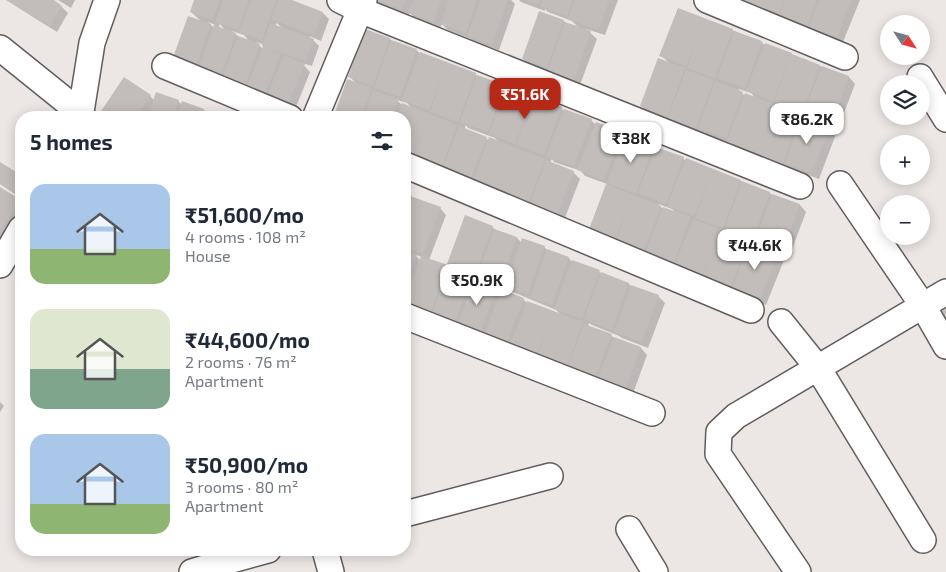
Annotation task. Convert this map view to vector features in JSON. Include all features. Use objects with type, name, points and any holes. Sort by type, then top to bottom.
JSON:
[{"type":"street","points":[[82,111],[92,43],[107,0]]},
{"type":"street","points":[[708,0],[845,57]]},
{"type":"street","points":[[317,111],[355,3],[800,186]]},
{"type":"street","points":[[0,48],[75,111]]},
{"type":"street","points":[[165,66],[273,111]]},
{"type":"street","points":[[930,93],[946,119]]},
{"type":"street","points":[[411,168],[751,310]]},
{"type":"street","points":[[840,184],[923,306],[946,346]]},
{"type":"street","points":[[0,266],[15,240]]},
{"type":"street","points":[[798,572],[718,454],[719,432],[736,416],[946,292]]},
{"type":"street","points":[[411,318],[652,413]]},
{"type":"street","points":[[781,322],[818,368],[923,540]]},
{"type":"street","points":[[411,512],[550,476]]},
{"type":"street","points":[[629,529],[655,572]]},
{"type":"street","points":[[192,572],[246,556]]},
{"type":"street","points":[[327,556],[331,572]]},
{"type":"building","points":[[7,0],[54,0],[62,6],[50,26]]},
{"type":"building","points":[[194,0],[220,0],[212,20],[190,12]]},
{"type":"building","points":[[223,0],[249,0],[238,30],[215,22]]},
{"type":"building","points":[[251,0],[276,0],[262,40],[239,32]]},
{"type":"building","points":[[278,0],[292,0],[323,12],[314,35],[271,19]]},
{"type":"building","points":[[377,0],[406,0],[402,10]]},
{"type":"building","points":[[413,0],[441,0],[434,22],[408,13]]},
{"type":"building","points":[[449,0],[477,0],[466,33],[440,24]]},
{"type":"building","points":[[480,0],[508,0],[492,45],[467,36]]},
{"type":"building","points":[[525,0],[540,0],[538,5]]},
{"type":"building","points":[[542,0],[573,0],[567,16],[540,6]]},
{"type":"building","points":[[575,0],[609,0],[599,30],[568,19]]},
{"type":"building","points":[[739,0],[755,0],[753,5]]},
{"type":"building","points":[[756,0],[784,0],[778,16],[754,7]]},
{"type":"building","points":[[785,0],[817,0],[807,27],[779,16]]},
{"type":"building","points":[[819,0],[851,0],[837,37],[809,27]]},
{"type":"building","points":[[678,8],[733,29],[715,78],[687,68],[696,42],[686,66],[659,56]]},
{"type":"building","points":[[539,11],[564,20],[547,68],[522,59]]},
{"type":"building","points":[[188,16],[211,24],[194,71],[171,63]]},
{"type":"building","points":[[565,22],[591,31],[574,80],[548,71]]},
{"type":"building","points":[[270,23],[314,39],[305,61],[262,46]]},
{"type":"building","points":[[214,25],[236,33],[219,81],[197,73]]},
{"type":"building","points":[[365,29],[390,38],[373,86],[348,77]]},
{"type":"building","points":[[734,31],[762,41],[745,88],[717,78]]},
{"type":"building","points":[[238,36],[260,44],[243,92],[220,83]]},
{"type":"building","points":[[391,40],[417,49],[400,97],[374,88]]},
{"type":"building","points":[[765,43],[792,53],[773,101],[746,91]]},
{"type":"building","points":[[263,46],[281,54],[264,96],[246,89]]},
{"type":"building","points":[[420,52],[476,73],[458,122],[430,112],[445,71],[429,110],[402,100]]},
{"type":"building","points":[[792,54],[820,65],[802,113],[774,102]]},
{"type":"building","points":[[284,55],[305,64],[287,106],[266,98]]},
{"type":"building","points":[[658,58],[685,68],[667,117],[640,106]]},
{"type":"building","points":[[822,66],[849,76],[832,123],[804,113]]},
{"type":"building","points":[[686,70],[714,80],[696,128],[668,118]]},
{"type":"building","points":[[477,75],[505,85],[488,132],[460,122]]},
{"type":"building","points":[[124,77],[151,95],[141,111],[101,111]]},
{"type":"building","points":[[347,79],[372,88],[364,111],[336,111]]},
{"type":"building","points":[[715,81],[743,92],[726,138],[698,128]]},
{"type":"building","points":[[507,85],[562,107],[544,155],[516,145],[531,105],[515,144],[489,134]]},
{"type":"building","points":[[373,90],[398,99],[394,111],[366,111]]},
{"type":"building","points":[[156,92],[179,100],[175,111],[149,111]]},
{"type":"building","points":[[745,93],[801,115],[783,163],[754,153],[764,127],[754,152],[727,141]]},
{"type":"building","points":[[182,101],[204,109],[203,111],[178,111]]},
{"type":"building","points":[[402,103],[457,125],[440,173],[411,163],[427,121],[411,160],[411,111],[399,111]]},
{"type":"building","points":[[564,109],[592,119],[574,166],[546,156]]},
{"type":"building","points":[[802,116],[830,127],[812,173],[785,163]]},
{"type":"building","points":[[596,122],[622,132],[604,180],[577,170]]},
{"type":"building","points":[[459,126],[487,137],[469,184],[441,173]]},
{"type":"building","points":[[625,135],[654,145],[636,194],[607,183]]},
{"type":"building","points":[[489,137],[545,159],[527,207],[498,197],[508,171],[498,196],[471,186]]},
{"type":"building","points":[[656,147],[684,157],[666,204],[638,193]]},
{"type":"building","points":[[686,158],[741,180],[723,228],[695,218],[710,178],[694,216],[667,206]]},
{"type":"building","points":[[546,160],[574,171],[556,218],[529,207]]},
{"type":"building","points":[[0,162],[15,171],[15,193],[0,183]]},
{"type":"building","points":[[742,181],[770,192],[753,238],[725,228]]},
{"type":"building","points":[[606,184],[661,206],[643,254],[615,244],[630,204],[614,242],[588,232]]},
{"type":"building","points":[[0,187],[15,196],[15,209],[8,220],[0,215]]},
{"type":"building","points":[[772,194],[800,204],[783,251],[755,241]]},
{"type":"building","points":[[413,197],[441,207],[423,254],[411,249],[411,202]]},
{"type":"building","points":[[663,207],[691,217],[673,264],[645,254]]},
{"type":"building","points":[[465,215],[493,226],[475,274],[447,264]]},
{"type":"building","points":[[0,216],[7,220],[0,232]]},
{"type":"building","points":[[693,219],[749,240],[730,289],[702,278],[712,252],[701,277],[674,267]]},
{"type":"building","points":[[494,229],[517,237],[500,284],[477,277]]},
{"type":"building","points":[[522,238],[545,246],[528,294],[505,286]]},
{"type":"building","points":[[750,242],[778,253],[760,299],[732,289]]},
{"type":"building","points":[[547,249],[569,257],[552,305],[530,297]]},
{"type":"building","points":[[411,253],[417,255],[411,271]]},
{"type":"building","points":[[421,256],[448,265],[430,314],[411,306],[411,282]]},
{"type":"building","points":[[572,260],[600,270],[582,319],[554,309]]},
{"type":"building","points":[[449,267],[472,275],[455,323],[432,314]]},
{"type":"building","points":[[601,272],[629,283],[612,330],[584,319]]},
{"type":"building","points":[[475,278],[497,286],[480,334],[457,326]]},
{"type":"building","points":[[631,285],[659,295],[642,342],[614,332]]},
{"type":"building","points":[[501,289],[524,298],[506,345],[484,337]]},
{"type":"building","points":[[527,301],[583,322],[565,371],[536,360],[548,328],[535,359],[509,349]]},
{"type":"building","points":[[946,309],[946,327],[938,313]]},
{"type":"building","points":[[584,324],[612,334],[594,381],[566,371]]},
{"type":"building","points":[[614,337],[641,347],[624,394],[596,383]]}]
